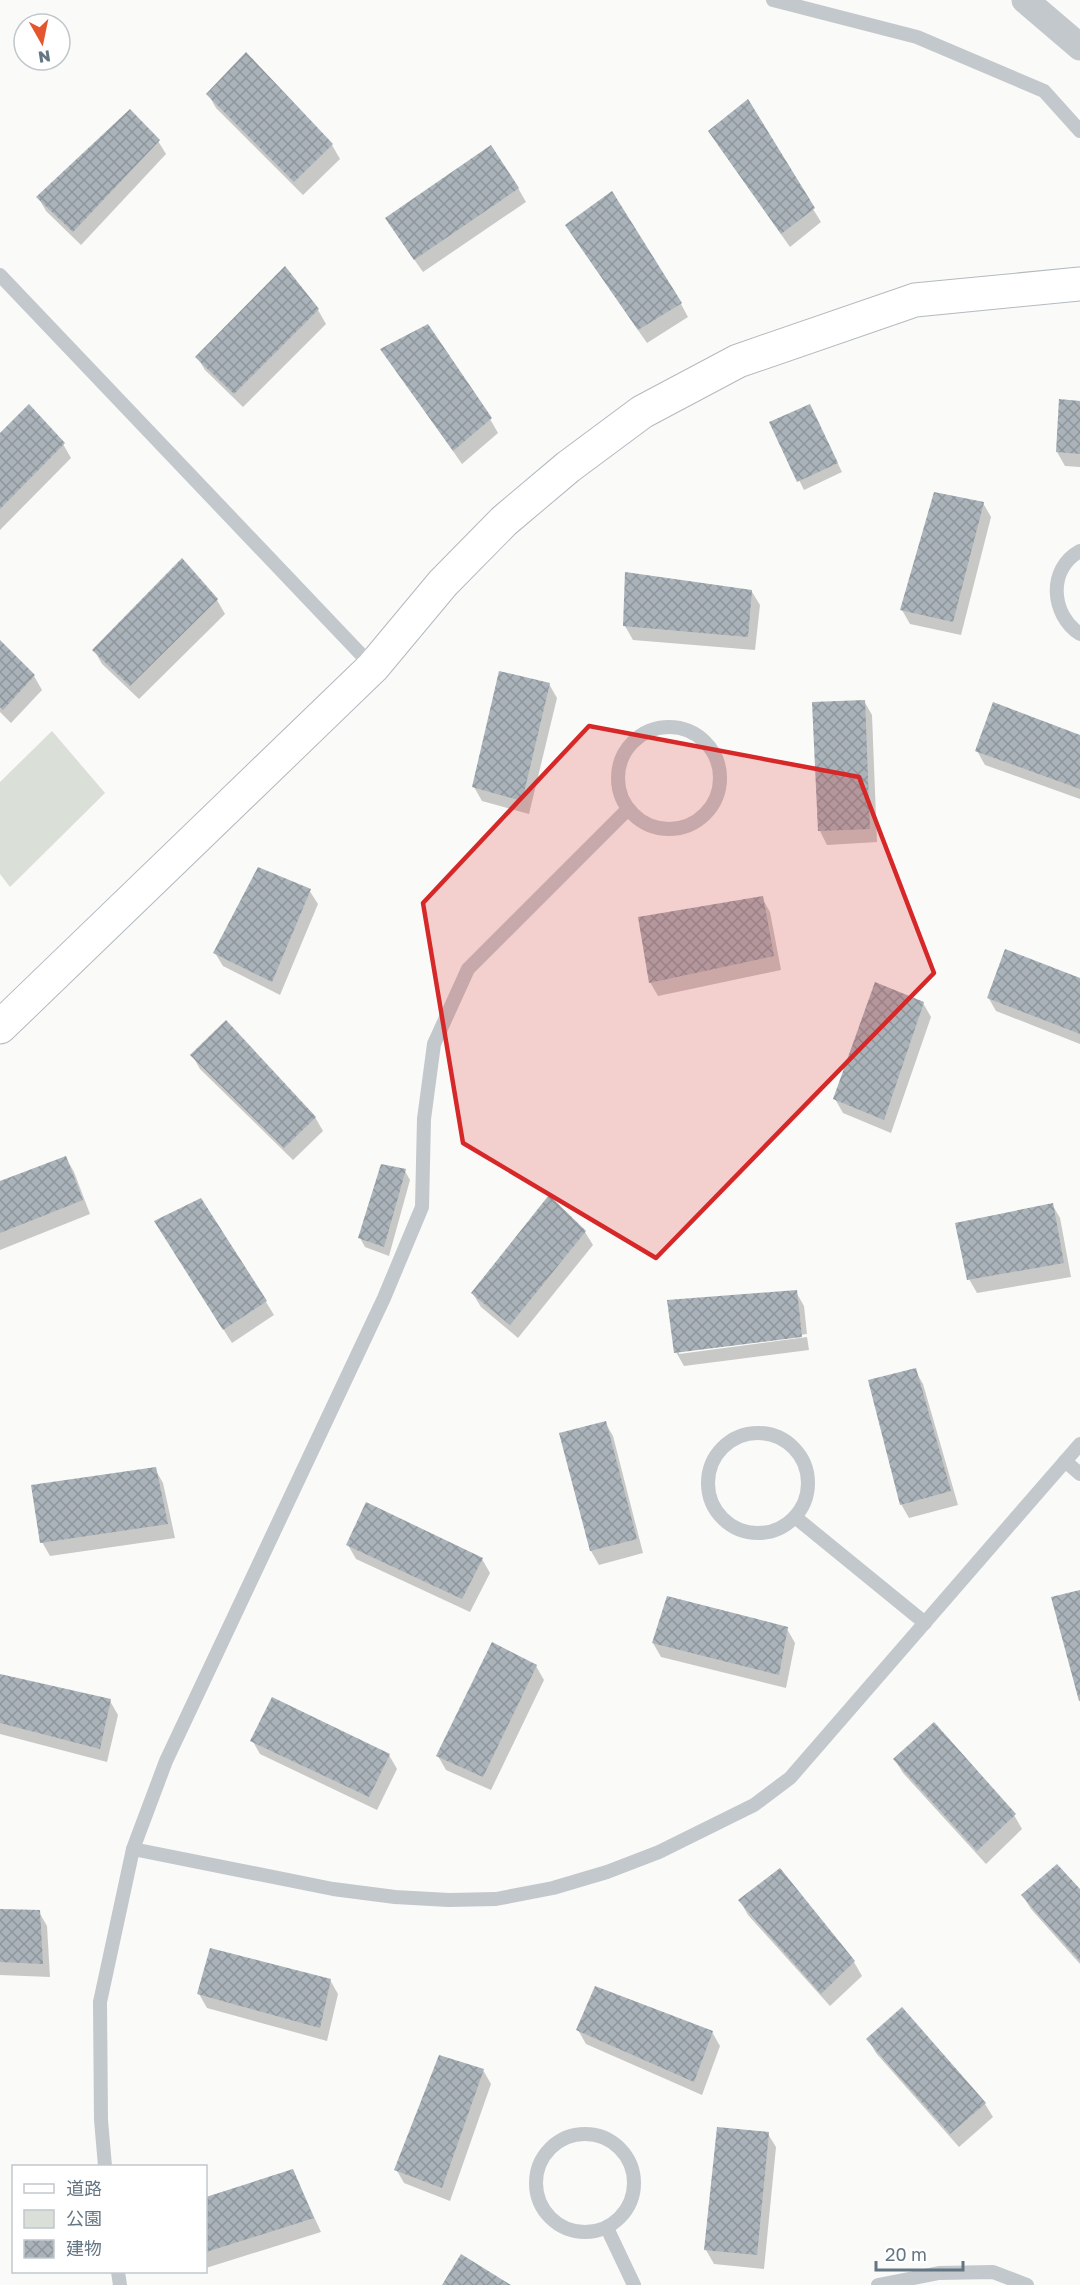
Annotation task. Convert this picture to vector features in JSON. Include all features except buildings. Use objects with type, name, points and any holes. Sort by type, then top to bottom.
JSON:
[{"type":"street","points":[[1025,0],[1080,46]]},
{"type":"street","points":[[0,1027],[373,667],[443,583],[504,521],[568,467],[652,407],[738,361],[915,300],[1080,284]]},
{"type":"lane","points":[[773,0],[928,42],[1044,91],[1080,131]]},
{"type":"lane","points":[[0,275],[373,667]]},
{"type":"lane","points":[[1080,551],[1074,554],[1061,570],[1056,585],[1059,610],[1072,628],[1080,634]]},
{"type":"lane","points":[[679,728],[699,737],[714,754],[720,775],[720,789],[711,808],[695,823],[673,830],[649,826],[641,822],[628,809],[619,791],[617,772],[624,752],[638,737],[656,729],[679,728]]},
{"type":"lane","points":[[105,2165],[100,2120],[100,2002],[133,1849],[166,1761],[384,1298],[422,1207],[424,1119],[434,1044],[468,969],[628,809]]},
{"type":"lane","points":[[748,1433],[770,1433],[789,1442],[802,1458],[809,1483],[805,1501],[795,1517],[781,1528],[771,1532],[754,1533],[732,1526],[718,1514],[708,1494],[708,1473],[716,1454],[732,1439],[748,1433]]},
{"type":"lane","points":[[133,1849],[333,1889],[395,1897],[449,1900],[496,1899],[553,1888],[608,1872],[659,1852],[754,1805],[790,1778],[1080,1444]]},
{"type":"lane","points":[[1065,1461],[1080,1474]]},
{"type":"lane","points":[[795,1517],[924,1623]]},
{"type":"lane","points":[[584,2133],[605,2137],[620,2147],[632,2164],[635,2180],[633,2199],[625,2214],[607,2228],[583,2233],[562,2228],[547,2216],[537,2199],[535,2179],[541,2160],[558,2141],[584,2133]]},
{"type":"lane","points":[[607,2228],[634,2285]]},
{"type":"lane","points":[[878,2285],[939,2273],[993,2272],[1027,2285]]},
{"type":"highlighted area","points":[[589,726],[859,777],[934,973],[656,1258],[463,1143],[423,903]]},
{"type":"green space","points":[[52,731],[105,793],[10,887],[0,874],[0,782]]}]
